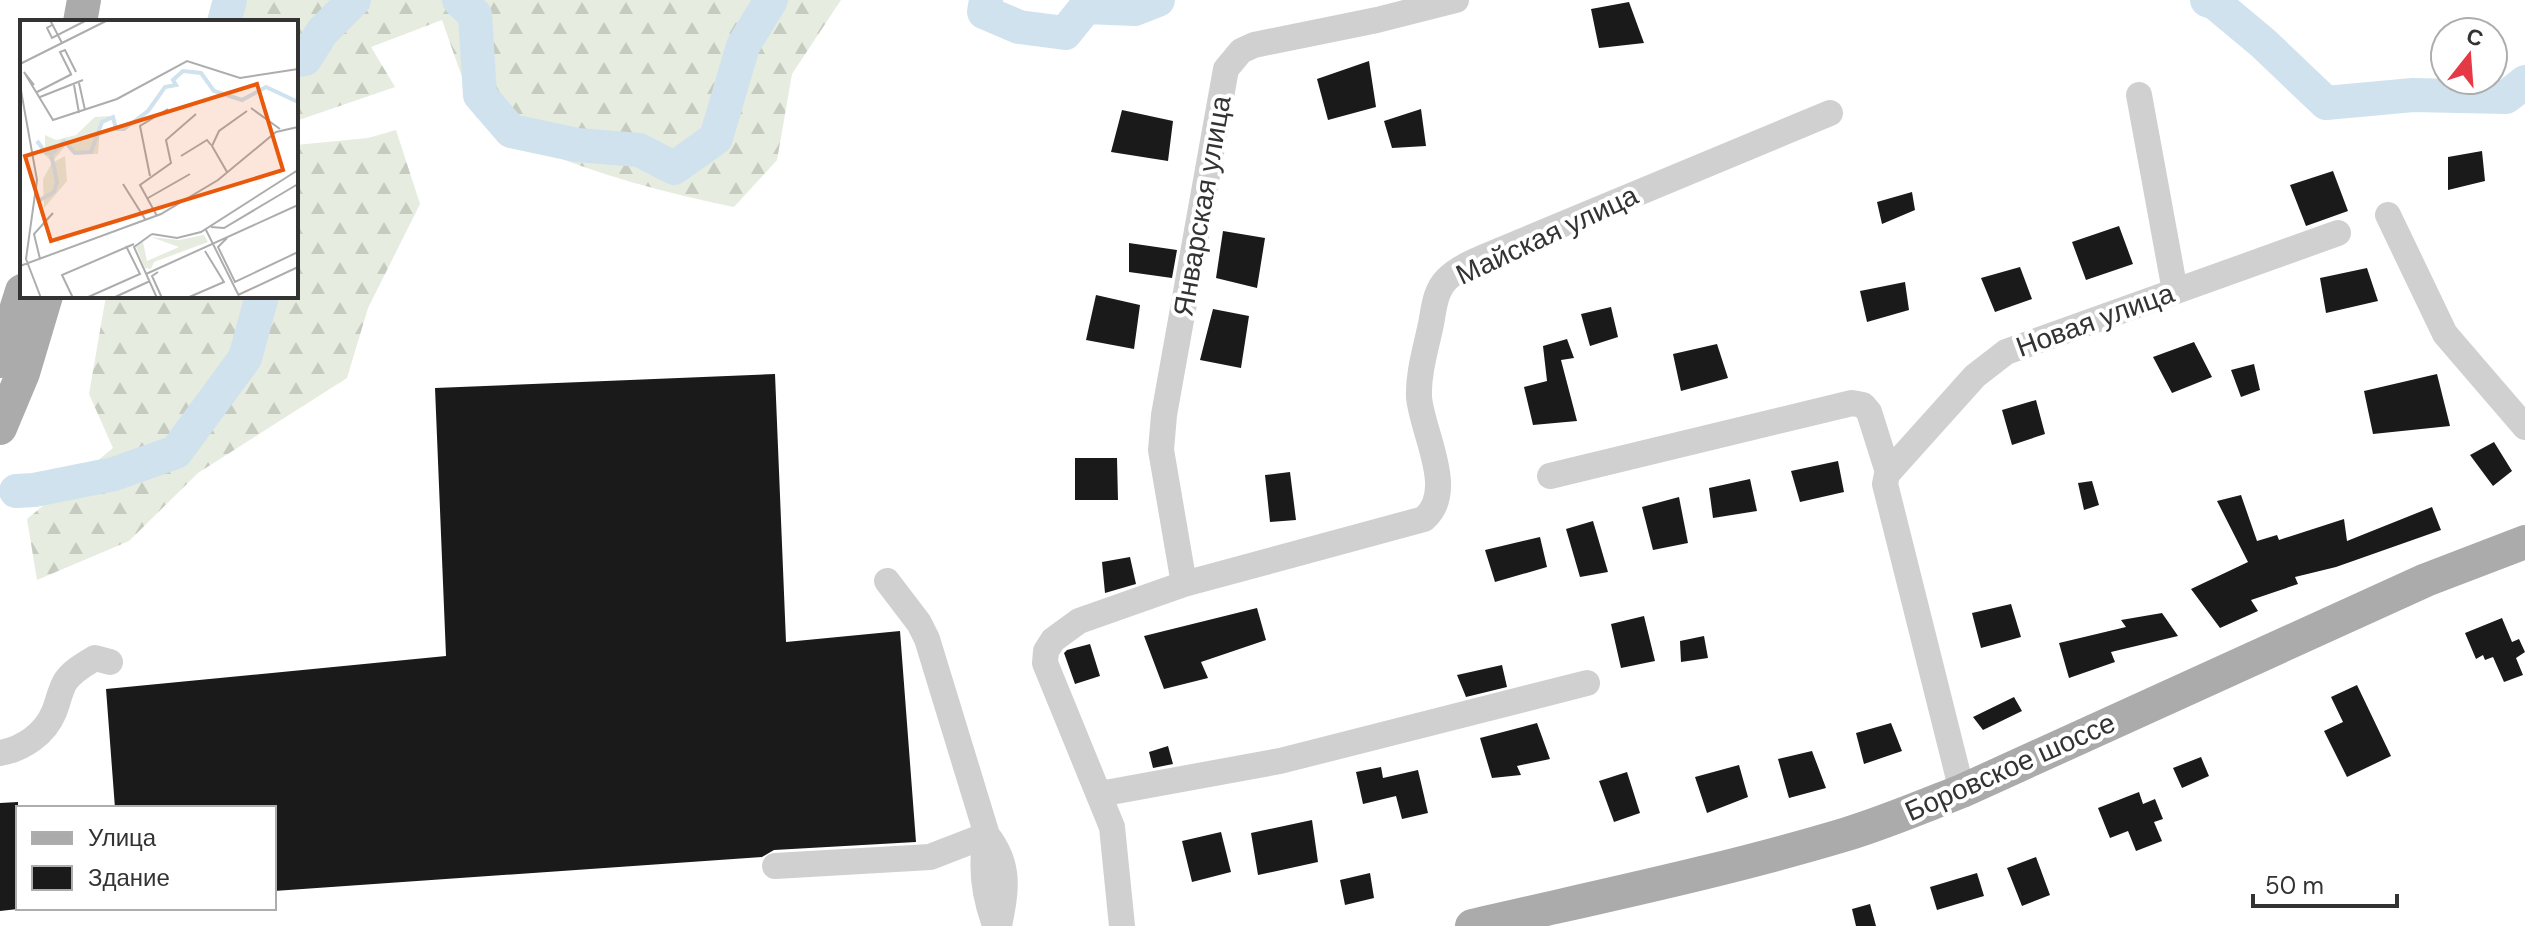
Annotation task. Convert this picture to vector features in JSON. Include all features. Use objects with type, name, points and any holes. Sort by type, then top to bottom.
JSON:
[{"type":"main road","points":[[80,20],[84,0]]},
{"type":"main road","points":[[104,20],[108,0]]},
{"type":"main road","points":[[0,361],[20,297]]},
{"type":"main road","points":[[0,428],[23,373],[45,298]]},
{"type":"main road","name":"Боровское шоссе","points":[[1472,926],[1659,883],[1847,834],[1962,791],[2426,580],[2525,542]]},
{"type":"street","name":"Январская улица","points":[[1184,584],[1161,450],[1164,415],[1226,69],[1241,51],[1254,45],[1456,0]]},
{"type":"street","points":[[2139,95],[2175,291]]},
{"type":"street","name":"Майская улица","points":[[1100,794],[1045,663],[1046,651],[1063,630],[1079,621],[1184,584],[1424,519],[1432,512],[1439,490],[1419,396],[1421,373],[1437,295],[1447,279],[1465,266],[1501,250],[1830,113]]},
{"type":"street","points":[[2388,215],[2445,334],[2525,427]]},
{"type":"street","name":"Новая улица","points":[[1888,472],[1975,376],[2006,352],[2338,233]]},
{"type":"street","points":[[1550,476],[1852,403],[1863,405],[1869,412],[1888,472],[1885,484],[1962,791]]},
{"type":"street","points":[[887,581],[919,623],[927,639],[987,835],[1003,863],[1004,882],[997,926]]},
{"type":"street","points":[[0,753],[12,751],[38,735],[48,724],[66,680],[79,668],[95,658],[110,662]]},
{"type":"street","points":[[1122,926],[1112,827],[1100,794],[1280,761],[1587,683]]},
{"type":"street","points":[[775,866],[930,857],[987,835]]},
{"type":"green space","points":[[236,0],[841,0],[792,74],[777,160],[734,207],[657,189],[580,166],[524,144],[476,117],[442,20],[371,47],[395,87],[298,120],[298,20],[226,20]]},
{"type":"green space","points":[[396,130],[420,204],[368,308],[347,378],[198,473],[129,541],[37,580],[27,519],[113,448],[89,394],[106,298],[298,298],[298,145],[368,138]]},
{"type":"building","points":[[1629,2],[1644,43],[1599,48],[1591,9]]},
{"type":"building","points":[[1369,61],[1376,107],[1328,120],[1317,79]]},
{"type":"building","points":[[1421,109],[1426,146],[1392,148],[1384,121]]},
{"type":"building","points":[[1122,110],[1173,121],[1168,161],[1111,152]]},
{"type":"building","points":[[2482,151],[2485,181],[2448,190],[2448,157]]},
{"type":"building","points":[[2333,171],[2348,211],[2306,226],[2290,185]]},
{"type":"building","points":[[1912,192],[1915,210],[1882,224],[1877,202]]},
{"type":"building","points":[[2119,226],[2133,264],[2086,280],[2072,242]]},
{"type":"building","points":[[1223,231],[1265,238],[1257,288],[1216,278]]},
{"type":"building","points":[[1129,243],[1177,250],[1172,278],[1129,272]]},
{"type":"building","points":[[2020,267],[2032,299],[1995,312],[1981,278]]},
{"type":"building","points":[[2367,268],[2378,301],[2326,313],[2320,278]]},
{"type":"building","points":[[1905,282],[1909,310],[1867,322],[1860,291]]},
{"type":"building","points":[[1096,295],[1140,305],[1134,349],[1086,340]]},
{"type":"building","points":[[1611,307],[1618,337],[1590,346],[1581,314]]},
{"type":"building","points":[[1213,309],[1249,316],[1241,368],[1200,360]]},
{"type":"building","points":[[1567,339],[1574,358],[1561,360],[1577,421],[1533,425],[1524,387],[1547,381],[1543,346]]},
{"type":"building","points":[[2194,342],[2212,377],[2172,393],[2153,357]]},
{"type":"building","points":[[1717,344],[1728,378],[1681,391],[1673,354]]},
{"type":"building","points":[[2254,364],[2260,390],[2241,397],[2231,370]]},
{"type":"building","points":[[775,374],[786,642],[900,631],[916,842],[774,850],[762,857],[276,891],[276,806],[115,806],[106,689],[446,656],[435,388]]},
{"type":"building","points":[[2437,374],[2450,426],[2373,434],[2364,391]]},
{"type":"building","points":[[2036,400],[2045,434],[2012,445],[2002,410]]},
{"type":"building","points":[[2494,442],[2512,471],[2493,486],[2470,455]]},
{"type":"building","points":[[1075,458],[1117,458],[1118,500],[1075,500]]},
{"type":"building","points":[[1838,461],[1844,492],[1800,502],[1791,471]]},
{"type":"building","points":[[1290,472],[1296,520],[1270,522],[1265,475]]},
{"type":"building","points":[[1750,479],[1757,511],[1713,518],[1709,488]]},
{"type":"building","points":[[2092,481],[2099,505],[2084,510],[2078,483]]},
{"type":"building","points":[[2241,495],[2257,541],[2277,535],[2279,540],[2344,519],[2347,541],[2432,507],[2441,530],[2336,567],[2295,577],[2298,584],[2251,600],[2258,611],[2220,628],[2191,589],[2248,562],[2217,501]]},
{"type":"building","points":[[1679,497],[1688,543],[1653,550],[1642,507]]},
{"type":"building","points":[[1593,521],[1608,572],[1580,577],[1566,529]]},
{"type":"building","points":[[1540,537],[1547,567],[1495,582],[1485,550]]},
{"type":"building","points":[[1130,557],[1136,584],[1105,593],[1102,562]]},
{"type":"building","points":[[2011,604],[2021,637],[1981,648],[1972,613]]},
{"type":"building","points":[[1257,608],[1266,640],[1201,662],[1208,678],[1164,689],[1144,636]]},
{"type":"building","points":[[2162,613],[2178,636],[2111,652],[2115,662],[2069,678],[2059,643],[2126,627],[2121,620]]},
{"type":"building","points":[[1644,616],[1655,661],[1621,668],[1611,624]]},
{"type":"building","points":[[2502,618],[2512,642],[2519,639],[2525,652],[2516,658],[2523,675],[2504,682],[2493,657],[2485,660],[2483,655],[2476,659],[2465,633]]},
{"type":"building","points":[[1704,636],[1708,658],[1681,662],[1680,641]]},
{"type":"building","points":[[1090,644],[1100,676],[1075,684],[1064,653]]},
{"type":"building","points":[[1502,665],[1507,687],[1466,697],[1457,675]]},
{"type":"building","points":[[2357,685],[2391,756],[2347,777],[2324,731],[2343,722],[2331,697]]},
{"type":"building","points":[[2014,697],[2022,711],[1983,730],[1973,717]]},
{"type":"building","points":[[1537,723],[1550,759],[1517,766],[1521,775],[1492,778],[1480,738]]},
{"type":"building","points":[[1891,723],[1902,751],[1864,764],[1856,733]]},
{"type":"building","points":[[1168,746],[1173,764],[1153,768],[1149,752]]},
{"type":"building","points":[[1812,751],[1826,788],[1789,798],[1778,759]]},
{"type":"building","points":[[2201,757],[2209,776],[2182,788],[2173,768]]},
{"type":"building","points":[[1739,765],[1748,797],[1707,813],[1695,777]]},
{"type":"building","points":[[1381,767],[1383,778],[1418,770],[1428,813],[1402,819],[1396,796],[1363,804],[1356,772]]},
{"type":"building","points":[[1627,772],[1640,813],[1614,822],[1599,781]]},
{"type":"building","points":[[2139,792],[2143,804],[2155,799],[2163,819],[2154,822],[2162,841],[2136,851],[2128,831],[2110,838],[2098,808]]},
{"type":"building","points":[[18,802],[16,909],[0,911],[0,803]]},
{"type":"building","points":[[1312,820],[1318,862],[1258,875],[1251,833]]},
{"type":"building","points":[[1221,832],[1231,872],[1192,882],[1182,841]]},
{"type":"building","points":[[2036,857],[2050,895],[2022,906],[2007,868]]},
{"type":"building","points":[[1370,873],[1374,898],[1345,905],[1340,880]]},
{"type":"building","points":[[1977,873],[1984,896],[1937,910],[1930,887]]},
{"type":"building","points":[[1870,904],[1876,926],[1856,926],[1852,909]]},
{"type":"waterway","points":[[225,20],[230,0]]},
{"type":"waterway","points":[[298,60],[305,59],[322,32],[354,0]]},
{"type":"waterway","points":[[459,0],[475,15],[480,95],[511,131],[577,145],[639,150],[674,168],[716,138],[743,46],[771,0]]},
{"type":"waterway","points":[[986,0],[984,12],[1019,27],[1065,33],[1086,7],[1135,9],[1158,0]]},
{"type":"waterway","points":[[2207,0],[2215,3],[2263,43],[2326,103],[2413,95],[2506,97],[2525,82]]},
{"type":"waterway","points":[[16,491],[114,474],[176,452],[245,358],[261,298]]}]
